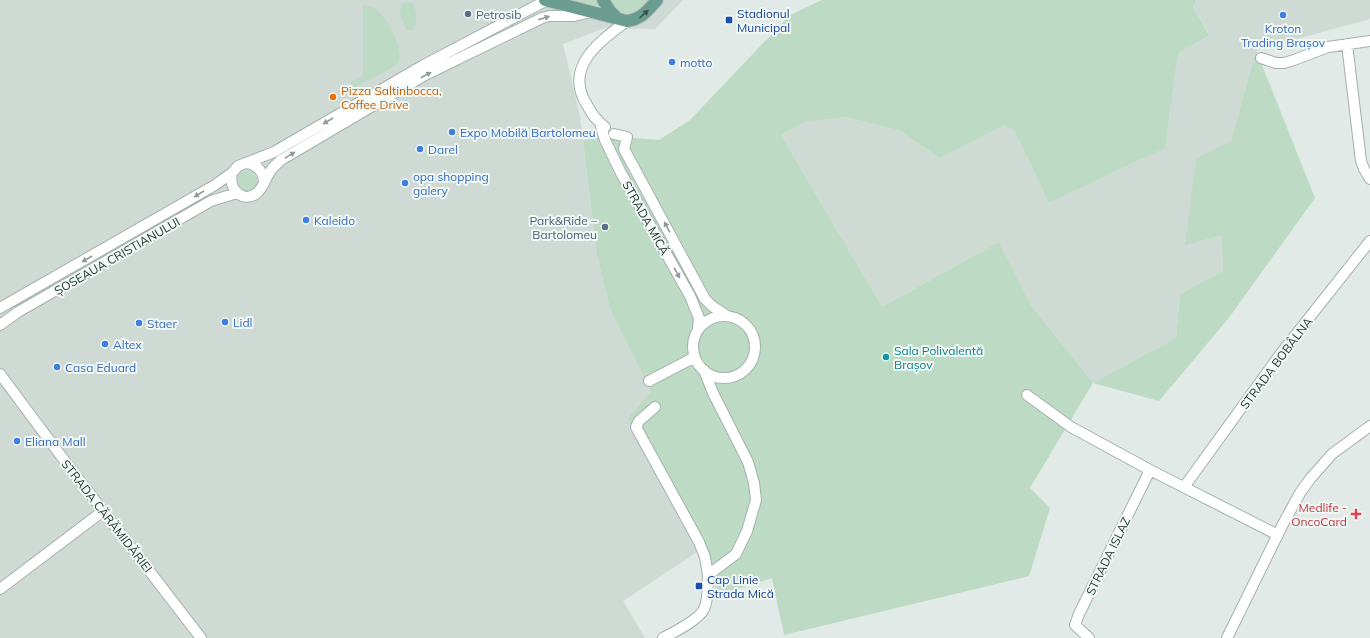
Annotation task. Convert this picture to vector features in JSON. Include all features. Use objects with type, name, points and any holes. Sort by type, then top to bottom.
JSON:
[{"type":"main road","points":[[546,0],[622,20],[636,20],[643,16],[657,0]]},
{"type":"main road","points":[[603,0],[610,11],[622,20]]},
{"type":"street","name":"ȘOSEAUA CRISTIANULUI","points":[[0,308],[148,224],[232,173],[238,166],[274,152],[422,66],[546,0]]},
{"type":"street","name":"ȘOSEAUA CRISTIANULUI","points":[[0,326],[18,312],[211,201],[237,193],[251,196],[259,191],[272,169],[281,160],[425,75],[542,18],[549,16],[580,15],[592,12]]},
{"type":"street","points":[[600,123],[582,99],[579,86],[579,76],[588,54],[622,20]]},
{"type":"street","points":[[1261,58],[1276,63],[1284,63],[1319,50],[1370,41]]},
{"type":"street","points":[[1347,44],[1361,161],[1370,179]]},
{"type":"street","name":"STRADA MICĂ","points":[[600,123],[614,134],[624,149],[705,299],[712,306],[727,316],[744,323],[751,331],[754,341],[754,352],[751,361],[744,370],[736,375],[726,377],[716,376],[704,370],[695,357],[693,348],[694,338],[698,329],[699,318],[690,296],[621,173],[605,140],[600,123]]},
{"type":"street","name":"STRADA MICĂ","points":[[614,134],[627,137],[624,149]]},
{"type":"street","points":[[247,163],[260,169],[264,178],[264,183]]},
{"type":"street","points":[[232,173],[231,184],[237,193]]},
{"type":"street","name":"STRADA BOBÂLNA","points":[[1184,487],[1282,352],[1370,241]]},
{"type":"street","points":[[698,329],[705,322],[715,317],[727,316]]},
{"type":"street","points":[[649,382],[695,357]]},
{"type":"street","name":"STRADA MICĂ","points":[[704,370],[713,393],[748,462],[754,483],[756,500],[747,531],[736,554],[708,575]]},
{"type":"street","name":"STRADA CĂRĂMIDĂRIEI","points":[[0,374],[201,638]]},
{"type":"street","points":[[713,393],[713,385],[716,376]]},
{"type":"street","points":[[1027,395],[1071,427],[1150,470],[1278,536]]},
{"type":"street","points":[[655,407],[638,421],[636,428],[700,542],[705,557],[708,575],[707,596],[704,610],[696,618],[663,638]]},
{"type":"street","points":[[1227,638],[1300,493],[1332,454],[1370,426]]},
{"type":"street","name":"STRADA ISLAZ","points":[[1089,638],[1075,625],[1078,614],[1150,470]]},
{"type":"street","points":[[0,589],[103,511]]},
{"type":"shaded area","points":[[0,0],[683,0],[655,29],[605,28],[563,44],[580,116],[597,256],[610,309],[651,392],[702,549],[623,601],[645,638],[0,638]]},
{"type":"shaded area","points":[[1196,0],[1370,0],[1370,19],[1256,50],[1231,141],[1185,246],[1221,235],[1223,271],[1180,294],[1176,338],[1093,383],[1030,304],[999,242],[882,307],[781,135],[806,122],[845,117],[898,130],[940,158],[1004,125],[1014,130],[1049,203],[1165,148],[1178,52],[1209,34],[1193,7]]},
{"type":"green space","points":[[568,0],[599,0],[603,8]]},
{"type":"green space","points":[[608,0],[650,0],[640,11],[628,14],[616,10]]},
{"type":"green space","points":[[822,0],[1196,0],[1193,7],[1209,35],[1178,53],[1165,148],[1049,203],[1014,130],[1004,125],[940,158],[898,130],[845,117],[806,122],[781,135],[882,307],[999,242],[1030,304],[1093,383],[1030,488],[1050,508],[1029,576],[784,635],[772,578],[718,595],[702,549],[628,418],[651,392],[610,309],[597,256],[583,140],[608,136],[659,140],[690,120],[790,15]]},
{"type":"green space","points":[[407,2],[413,3],[415,10],[416,20],[413,30],[406,30],[400,13],[401,5]]},
{"type":"green space","points":[[363,4],[377,10],[390,27],[397,43],[400,58],[398,63],[393,67],[352,89],[350,83],[363,76]]},
{"type":"green space","points":[[1256,50],[1315,198],[1228,319],[1159,401],[1093,383],[1176,338],[1180,294],[1223,271],[1221,235],[1185,246],[1196,159],[1231,141]]},
{"type":"green space","points":[[247,171],[254,174],[257,181],[254,188],[247,191],[240,188],[237,181],[240,174]]},
{"type":"place","name":"Petrosib","points":[[468,14]]},
{"type":"place","name":"Kroton Trading Brașov","points":[[1283,15]]},
{"type":"place","name":"Stadionul Municipal","points":[[729,20]]},
{"type":"place","name":"motto","points":[[672,62]]},
{"type":"place","name":"Pizza Saltinbocca, Coffee Drive","points":[[333,97]]},
{"type":"place","name":"Expo Mobilă Bartolomeu","points":[[452,132]]},
{"type":"place","name":"Darel","points":[[420,149]]},
{"type":"place","name":"opa shopping galery","points":[[405,183]]},
{"type":"place","name":"Kaleido","points":[[306,220]]},
{"type":"place","name":"Park&Ride – Bartolomeu","points":[[605,227]]},
{"type":"place","name":"Lidl","points":[[225,322]]},
{"type":"place","name":"Staer","points":[[139,323]]},
{"type":"place","name":"Altex","points":[[105,344]]},
{"type":"place","name":"Sala Polivalentă Brașov","points":[[886,357]]},
{"type":"place","name":"Casa Eduard","points":[[57,367]]},
{"type":"place","name":"Eliana Mall","points":[[17,441]]},
{"type":"place","name":"Medlife - OncoCard","points":[[1356,514]]},
{"type":"place","name":"Cap Linie Strada Mică","points":[[699,586]]}]
